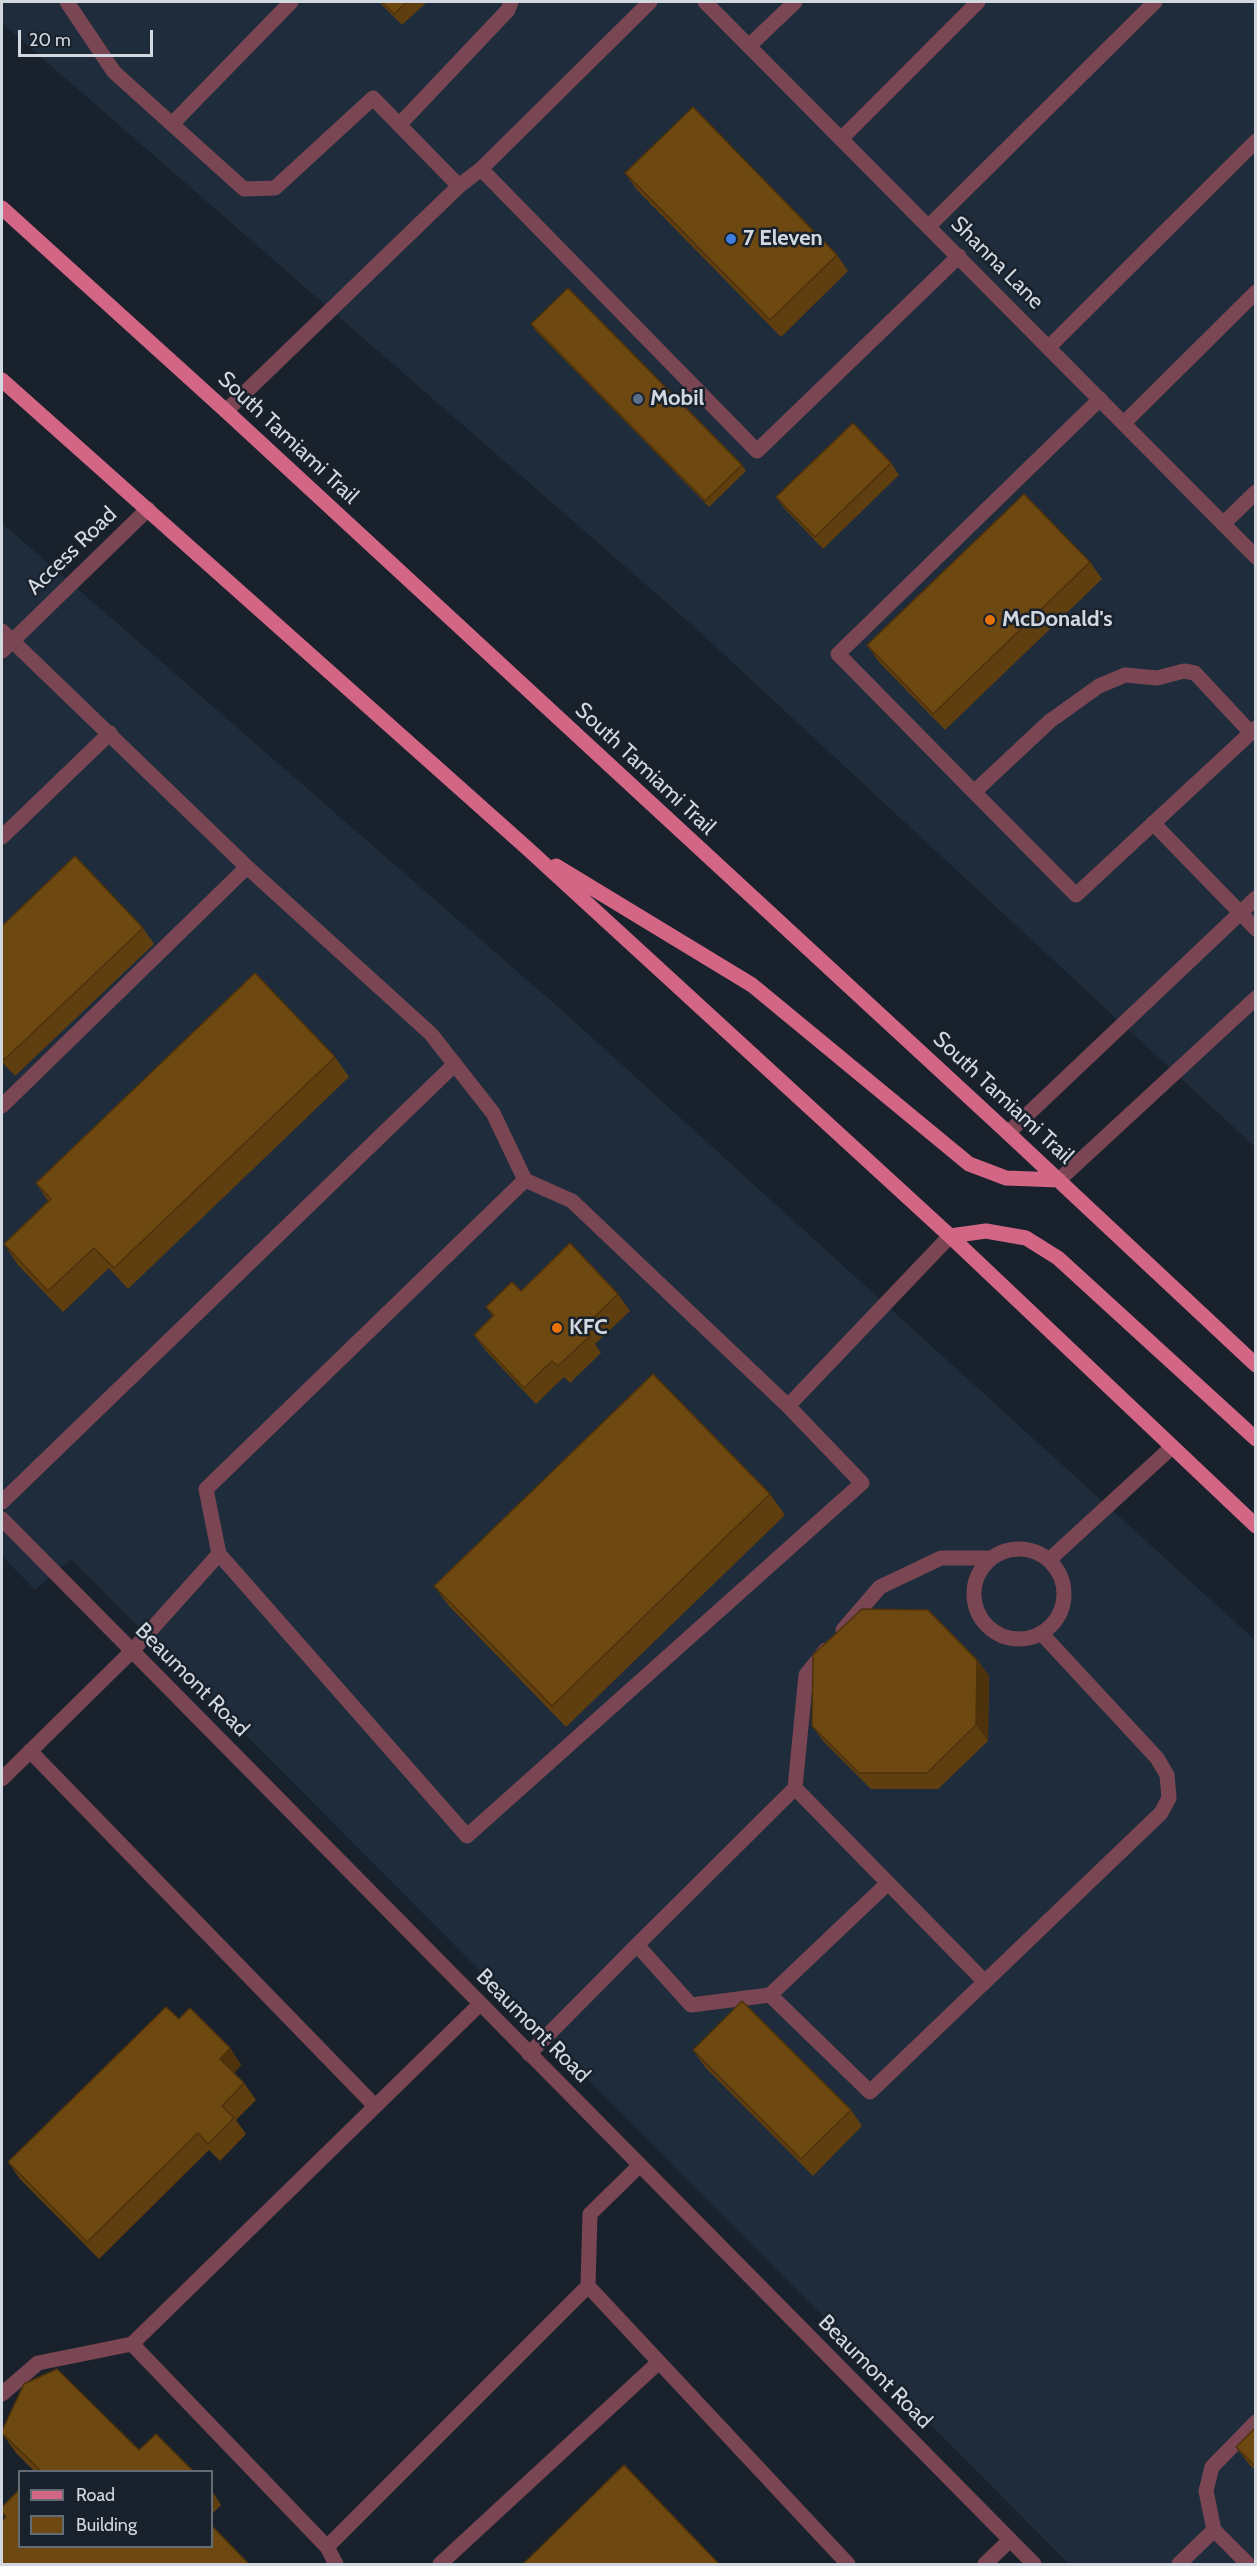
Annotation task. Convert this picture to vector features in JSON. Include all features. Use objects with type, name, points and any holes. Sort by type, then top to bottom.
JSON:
[{"type":"main road","name":"South Tamiami Trail","points":[[2,208],[226,411],[1059,1180],[1256,1365]]},
{"type":"main road","points":[[2,380],[528,849],[950,1236],[1256,1526]]},
{"type":"main road","points":[[528,849],[752,985],[969,1164],[1006,1178],[1059,1180]]},
{"type":"main road","points":[[950,1236],[986,1231],[1026,1238],[1058,1258],[1256,1439]]},
{"type":"street","points":[[67,2],[114,72],[244,189],[275,188],[373,98],[459,186]]},
{"type":"street","points":[[172,124],[291,2]]},
{"type":"street","points":[[399,125],[508,10],[511,2]]},
{"type":"street","points":[[226,411],[459,186],[481,170],[650,2]]},
{"type":"street","name":"Shanna Lane","points":[[705,2],[960,256],[1256,557]]},
{"type":"street","points":[[749,46],[795,2]]},
{"type":"street","points":[[841,139],[978,2]]},
{"type":"street","points":[[929,226],[1155,2]]},
{"type":"street","points":[[1048,347],[1256,141]]},
{"type":"street","points":[[481,170],[757,451],[960,256]]},
{"type":"street","points":[[1124,423],[1256,292]]},
{"type":"street","points":[[974,792],[1050,721],[1099,686],[1125,675],[1157,678],[1184,671],[1195,673],[1253,730],[1076,895],[974,792],[838,654],[1100,399]]},
{"type":"street","points":[[1223,524],[1256,492]]},
{"type":"street","name":"Access Road","points":[[5,641],[148,509]]},
{"type":"street","points":[[5,641],[110,733],[247,867],[431,1034],[493,1113],[525,1180],[572,1202],[788,1406],[862,1484],[467,1836],[219,1554],[206,1489],[525,1180]]},
{"type":"street","points":[[2,837],[110,733]]},
{"type":"street","points":[[1154,823],[1256,929]]},
{"type":"street","points":[[2,1106],[247,867]]},
{"type":"street","points":[[1008,1133],[1256,898]]},
{"type":"street","points":[[1059,1180],[1256,998]]},
{"type":"street","points":[[2,1502],[455,1064]]},
{"type":"street","points":[[788,1406],[950,1236]]},
{"type":"street","points":[[1049,1560],[1173,1447]]},
{"type":"street","name":"Beaumont Road","points":[[2,1519],[1034,2565]]},
{"type":"street","points":[[1021,1549],[1036,1552],[1049,1560],[1063,1584],[1064,1599],[1052,1625],[1041,1634],[1027,1639],[999,1635],[987,1626],[978,1614],[974,1599],[975,1583],[981,1569],[992,1558],[1006,1551],[1021,1549]]},
{"type":"street","points":[[2,1779],[132,1651],[219,1554]]},
{"type":"street","points":[[529,2055],[795,1788],[806,1675],[879,1587],[942,1558],[992,1558]]},
{"type":"street","points":[[770,1995],[870,2092],[1161,1813],[1169,1798],[1167,1775],[1157,1758],[1041,1634]]},
{"type":"street","points":[[30,1751],[375,2106]]},
{"type":"street","points":[[795,1788],[985,1982]]},
{"type":"street","points":[[637,1945],[691,2005],[770,1995],[888,1883]]},
{"type":"street","points":[[2,2394],[38,2363],[132,2344],[480,2004]]},
{"type":"street","points":[[327,2547],[588,2286],[590,2214],[639,2166]]},
{"type":"street","points":[[588,2286],[848,2565]]},
{"type":"street","points":[[132,2344],[327,2547],[336,2565]]},
{"type":"street","points":[[440,2565],[659,2362]]},
{"type":"street","points":[[1248,2565],[1214,2530],[1206,2491],[1212,2467],[1256,2422]]},
{"type":"street","points":[[1179,2565],[1214,2530]]},
{"type":"street","points":[[985,2565],[1010,2540]]},
{"type":"shaded area","points":[[2,2],[1255,2],[1255,1147],[691,624],[2,23]]},
{"type":"shaded area","points":[[2,523],[565,1013],[1255,1640],[1255,2564],[1069,2564],[71,1559],[35,1590],[2,1556]]},
{"type":"building","points":[[382,2],[407,2],[394,14]]},
{"type":"building","points":[[693,107],[837,255],[770,320],[625,173]]},
{"type":"building","points":[[568,288],[742,465],[705,501],[531,324]]},
{"type":"building","points":[[853,423],[891,463],[815,537],[776,497]]},
{"type":"building","name":"McDonald's","points":[[1024,494],[1090,562],[933,714],[867,645]]},
{"type":"building","points":[[75,856],[143,928],[4,1060],[2,1057],[2,926]]},
{"type":"building","points":[[255,973],[335,1057],[114,1268],[94,1248],[48,1291],[4,1244],[51,1199],[36,1183]]},
{"type":"building","name":"KFC","points":[[570,1243],[618,1294],[582,1329],[590,1336],[558,1366],[552,1361],[524,1388],[474,1335],[494,1315],[486,1307],[512,1282],[521,1291]]},
{"type":"building","points":[[653,1374],[770,1494],[552,1706],[434,1586]]},
{"type":"building","points":[[862,1609],[928,1610],[977,1660],[976,1725],[927,1773],[859,1773],[812,1726],[813,1655]]},
{"type":"building","points":[[742,2001],[851,2110],[801,2159],[693,2050]]},
{"type":"building","points":[[166,2007],[179,2019],[190,2008],[230,2048],[220,2059],[244,2083],[222,2106],[234,2118],[208,2144],[198,2133],[87,2242],[8,2162]]},
{"type":"building","points":[[57,2369],[139,2450],[156,2434],[192,2470],[38,2470],[2,2433],[24,2384]]},
{"type":"building","points":[[1256,2427],[1256,2467],[1236,2447]]},
{"type":"building","points":[[624,2465],[720,2565],[522,2565]]},
{"type":"building","points":[[18,2491],[18,2548],[213,2548],[213,2527],[250,2565],[2,2565],[2,2521],[6,2517],[2,2512],[2,2507]]},
{"type":"place","name":"7 Eleven","points":[[731,239]]},
{"type":"place","name":"Mobil","points":[[638,399]]},
{"type":"place","name":"McDonald's","points":[[990,620]]},
{"type":"place","name":"KFC","points":[[557,1328]]}]
